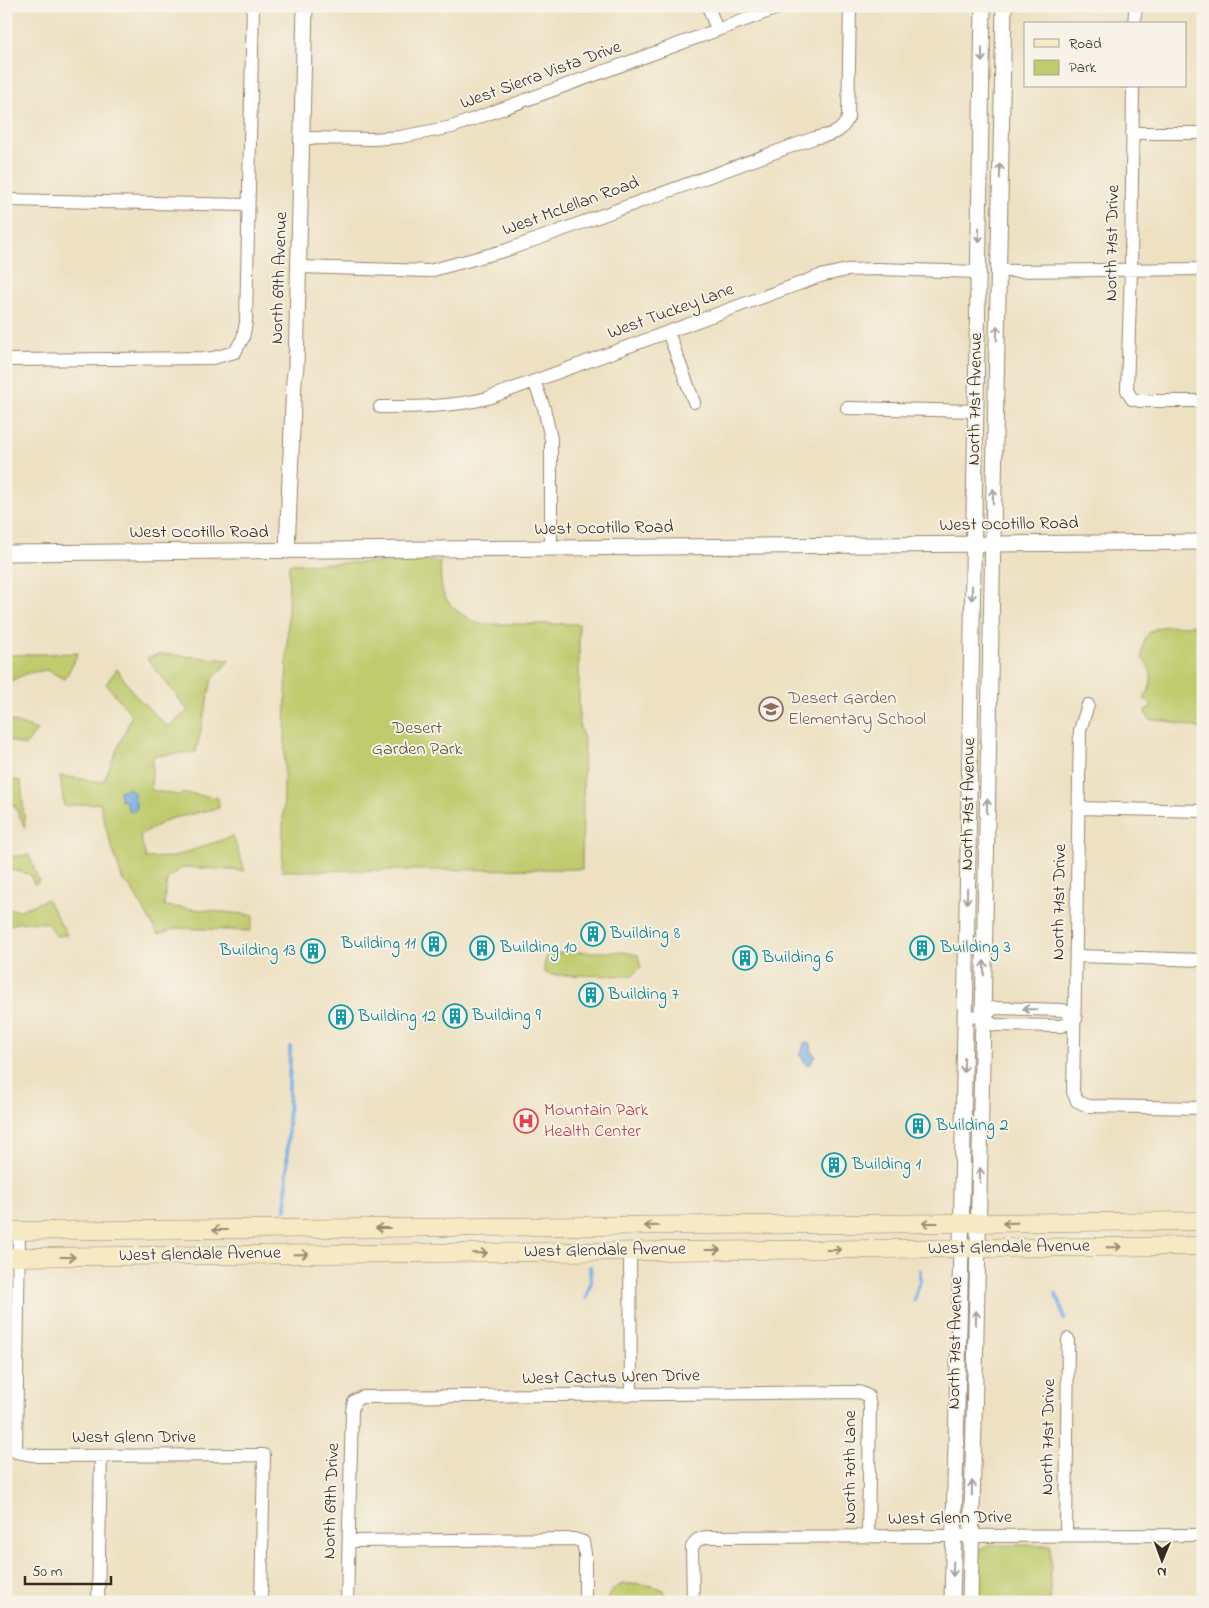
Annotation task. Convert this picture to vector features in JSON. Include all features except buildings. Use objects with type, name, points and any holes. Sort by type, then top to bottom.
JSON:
[{"type":"main road","name":"West Glendale Avenue","points":[[13,1231],[1203,1221]]},
{"type":"main road","points":[[431,1253],[432,1228]]},
{"type":"main road","name":"West Glendale Avenue","points":[[13,1257],[1203,1246]]},
{"type":"street","points":[[6,360],[213,358],[235,352],[243,338],[246,322],[253,6]]},
{"type":"street","name":"North 69th Avenue","points":[[287,550],[299,267],[305,6]]},
{"type":"street","points":[[708,6],[717,30]]},
{"type":"street","name":"West Sierra Vista Drive","points":[[303,138],[400,138],[452,127],[783,6]]},
{"type":"street","name":"West McLellan Road","points":[[299,267],[430,270],[506,250],[805,141],[837,133],[844,127],[848,118],[850,6]]},
{"type":"street","name":"North 71st Avenue","points":[[970,1602],[969,1249],[961,1223],[983,6]]},
{"type":"street","name":"North 71st Avenue","points":[[952,1602],[969,1249],[979,1223],[1004,6]]},
{"type":"street","points":[[1134,22],[1135,12],[1138,6]]},
{"type":"street","name":"North 71st Drive","points":[[1133,88],[1131,269],[1126,390],[1132,399],[1140,401],[1203,401]]},
{"type":"street","points":[[1132,134],[1203,133]]},
{"type":"street","points":[[6,200],[248,205]]},
{"type":"street","name":"West Tuckey Lane","points":[[380,407],[440,407],[488,398],[820,276],[847,270],[877,269],[979,272]]},
{"type":"street","points":[[998,271],[1203,269]]},
{"type":"street","points":[[668,332],[694,402]]},
{"type":"street","points":[[534,382],[544,408],[551,439],[551,548]]},
{"type":"street","points":[[847,408],[976,411]]},
{"type":"street","name":"West Ocotillo Road","points":[[6,553],[1203,542]]},
{"type":"street","name":"North 71st Drive","points":[[1088,705],[1080,730],[1076,1019],[1073,1092],[1077,1101],[1088,1106],[1203,1108]]},
{"type":"street","points":[[1078,808],[1203,811]]},
{"type":"street","points":[[1077,956],[1203,960]]},
{"type":"street","points":[[964,1016],[984,1017],[994,1008],[1063,1010],[1076,1019]]},
{"type":"street","points":[[11,1450],[13,1231]]},
{"type":"street","points":[[630,1251],[631,1395]]},
{"type":"street","name":"North 71st Drive","points":[[1066,1536],[1068,1340]]},
{"type":"street","name":"West Cactus Wren Drive","points":[[354,1401],[362,1397],[859,1392],[868,1396]]},
{"type":"street","name":"North 70th Lane","points":[[868,1396],[870,1407],[868,1537]]},
{"type":"street","name":"North 69th Drive","points":[[347,1602],[352,1411],[354,1401]]},
{"type":"street","name":"West Glenn Drive","points":[[11,1450],[39,1456],[264,1455],[262,1602]]},
{"type":"street","points":[[98,1602],[101,1456]]},
{"type":"street","name":"West Glenn Drive","points":[[692,1602],[692,1547],[697,1540],[706,1537],[1203,1535]]},
{"type":"street","points":[[348,1541],[574,1539],[583,1542],[586,1553],[586,1602]]},
{"type":"green space","name":"Desert Garden Park","points":[[440,561],[442,589],[447,600],[462,615],[479,624],[579,624],[579,717],[580,728],[584,738],[582,869],[282,871],[289,564]]},
{"type":"green space","points":[[1193,625],[1203,633],[1203,729],[1167,721],[1151,720],[1146,715],[1145,710],[1151,706],[1150,702],[1144,699],[1151,683],[1149,668],[1142,659],[1146,638],[1156,628]]},
{"type":"green space","points":[[78,653],[65,679],[46,670],[28,673],[6,683],[6,655]]},
{"type":"green space","points":[[160,654],[230,660],[212,680],[196,752],[153,756],[151,790],[177,795],[186,793],[218,798],[219,808],[169,819],[140,835],[146,858],[173,857],[233,836],[245,871],[183,867],[167,879],[164,906],[254,915],[250,931],[177,928],[158,934],[131,888],[123,881],[100,803],[64,806],[60,776],[103,782],[132,715],[106,684],[117,669],[134,694],[168,727],[188,711],[147,658]]},
{"type":"green space","points":[[11,721],[37,730],[25,746],[6,739],[6,722]]},
{"type":"green space","points":[[6,779],[21,781],[25,828],[14,805],[6,803]]},
{"type":"green space","points":[[29,855],[39,882],[34,884],[30,874],[6,869],[6,857]]},
{"type":"green space","points":[[47,899],[67,935],[56,936],[47,923],[20,922],[6,926],[6,909],[20,910]]},
{"type":"green space","points":[[624,952],[638,955],[641,967],[632,976],[552,975],[544,972],[544,965],[548,954]]},
{"type":"green space","points":[[989,1545],[1051,1545],[1050,1602],[977,1602],[978,1553],[980,1549]]},
{"type":"green space","points":[[623,1584],[649,1585],[664,1590],[668,1602],[606,1602],[612,1590]]},
{"type":"water","points":[[129,788],[133,791],[137,808],[129,812],[125,800],[121,801],[119,791]]},
{"type":"water","points":[[804,1043],[811,1044],[812,1052],[816,1057],[808,1065],[804,1063],[799,1054]]},
{"type":"waterway","points":[[286,1209],[290,1047]]},
{"type":"waterway","points":[[586,1298],[591,1282],[590,1267]]},
{"type":"waterway","points":[[914,1300],[920,1281],[920,1270]]},
{"type":"waterway","points":[[1055,1294],[1060,1302],[1064,1319]]},
{"type":"place","name":"Desert Garden Elementary School","points":[[771,709]]},
{"type":"place","name":"Building 8","points":[[593,934]]},
{"type":"place","name":"Building 11","points":[[434,944]]},
{"type":"place","name":"Building 10","points":[[482,948]]},
{"type":"place","name":"Building 3","points":[[922,948]]},
{"type":"place","name":"Building 13","points":[[313,951]]},
{"type":"place","name":"Building 6","points":[[745,958]]},
{"type":"place","name":"Building 7","points":[[591,995]]},
{"type":"place","name":"Building 9","points":[[455,1016]]},
{"type":"place","name":"Building 12","points":[[341,1017]]},
{"type":"place","name":"Mountain Park Health Center","points":[[526,1121]]},
{"type":"place","name":"Building 2","points":[[918,1126]]},
{"type":"place","name":"Building 1","points":[[834,1165]]}]
